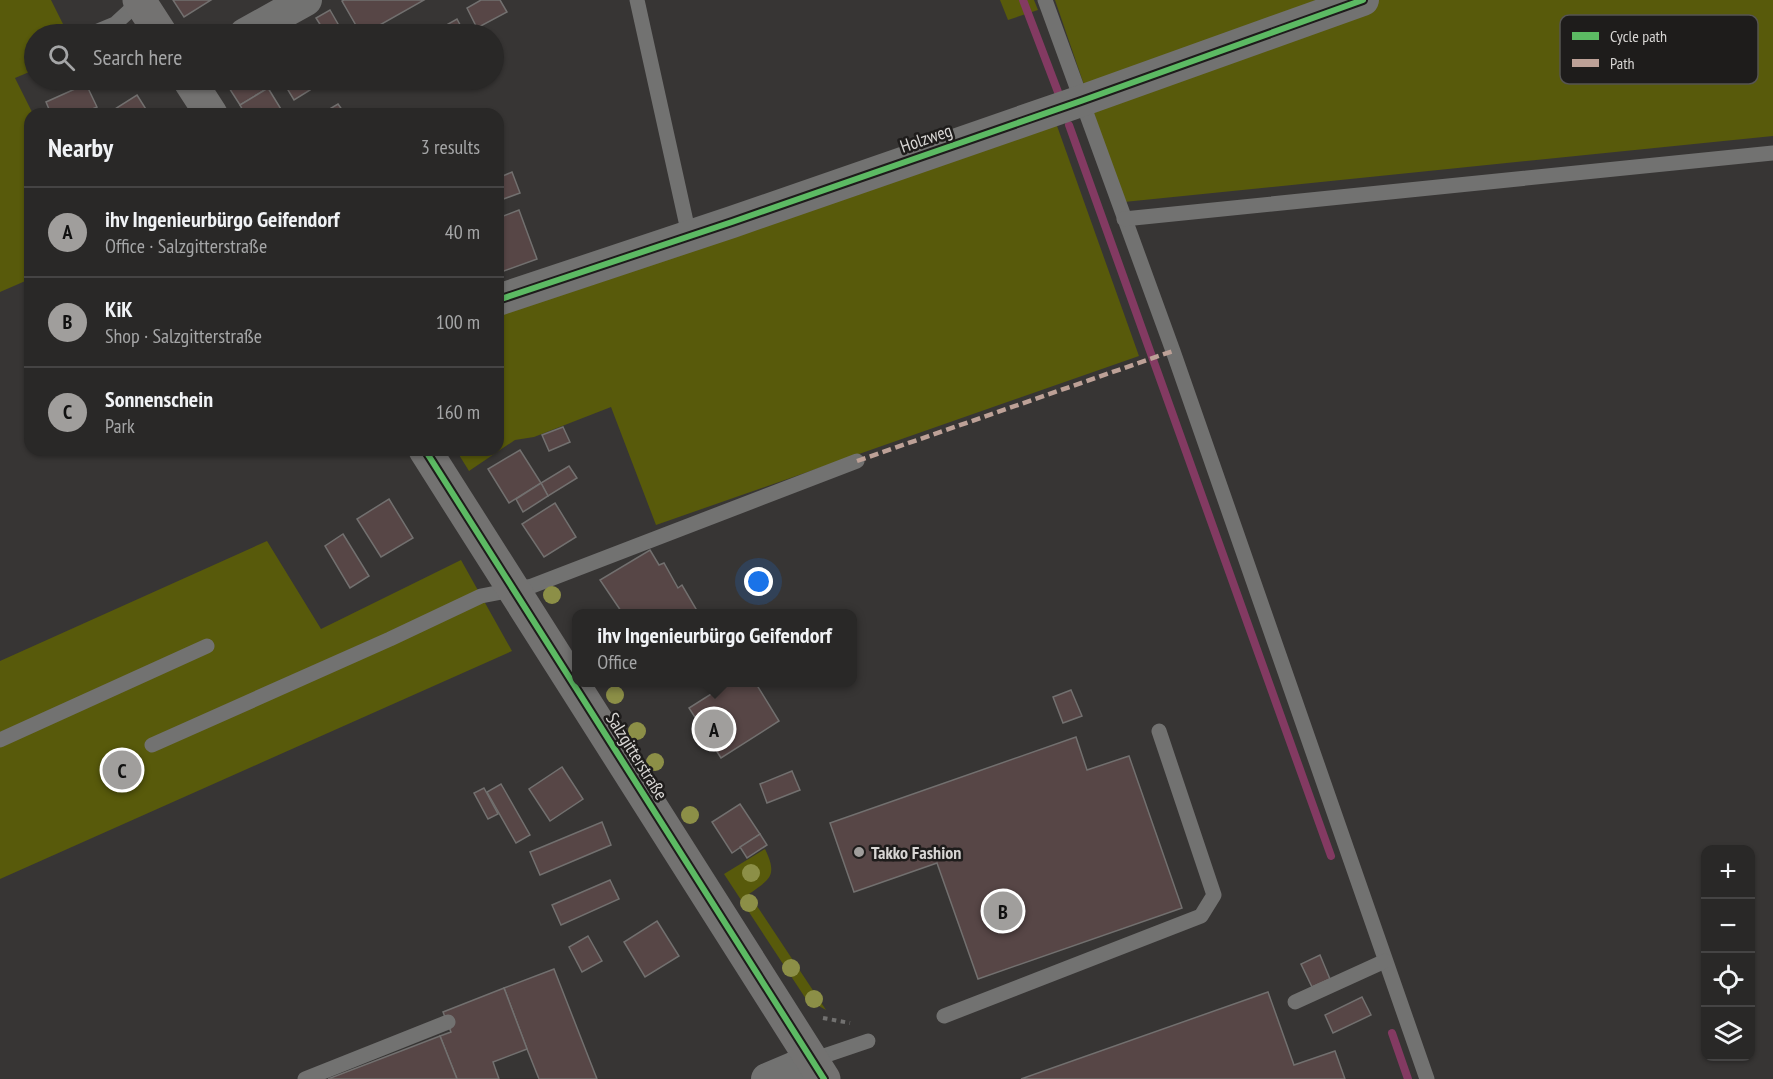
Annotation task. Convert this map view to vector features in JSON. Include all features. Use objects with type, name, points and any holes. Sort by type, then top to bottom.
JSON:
[{"type":"main road","points":[[139,1],[154,24]]},
{"type":"main road","points":[[195,90],[207,108]]},
{"type":"main road","name":"Salzgitterstraße","points":[[429,456],[572,682]]},
{"type":"main road","name":"Salzgitterstraße","points":[[575,687],[818,1070]]},
{"type":"street","points":[[263,24],[306,0]]},
{"type":"street","name":"Holzweg","points":[[504,298],[1081,101],[1363,0]]},
{"type":"street","points":[[767,1079],[818,1070]]},
{"type":"lane","points":[[637,0],[688,235]]},
{"type":"lane","points":[[1045,0],[1173,351],[1426,1079]]},
{"type":"lane","points":[[115,24],[139,1]]},
{"type":"lane","points":[[1124,219],[1773,153]]},
{"type":"lane","points":[[153,745],[481,596],[532,585],[857,461]]},
{"type":"lane","points":[[0,740],[207,646]]},
{"type":"lane","points":[[944,1016],[1201,916],[1214,895],[1158,732]]},
{"type":"lane","points":[[1295,1002],[1385,961]]},
{"type":"lane","points":[[305,1079],[448,1022]]},
{"type":"lane","points":[[818,1070],[868,1041]]},
{"type":"shaded area","points":[[0,0],[51,0],[63,24],[24,24],[24,74],[15,78],[30,108],[24,108],[24,282],[0,292]]},
{"type":"shaded area","points":[[1000,0],[1034,0],[1038,10],[1008,20]]},
{"type":"shaded area","points":[[1055,0],[1773,0],[1773,136],[1124,202]]},
{"type":"shaded area","points":[[1056,123],[1139,356],[656,525],[611,407],[534,437],[515,440],[504,447],[504,314]]},
{"type":"shaded area","points":[[460,456],[491,456],[469,471]]},
{"type":"shaded area","points":[[267,541],[321,629],[461,560],[512,651],[0,879],[0,661]]},
{"type":"shaded area","points":[[765,849],[771,865],[770,876],[749,894],[826,1010],[806,999],[724,874]]},
{"type":"building","points":[[173,0],[211,0],[184,17]]},
{"type":"building","points":[[424,0],[382,24],[355,24],[342,1]]},
{"type":"building","points":[[481,0],[500,0],[507,12],[484,24],[475,24],[467,8]]},
{"type":"building","points":[[330,10],[338,24],[320,24],[316,18]]},
{"type":"building","points":[[457,19],[460,24],[448,24]]},
{"type":"building","points":[[73,90],[89,90],[97,107],[48,108],[46,102]]},
{"type":"building","points":[[230,90],[265,90],[240,105]]},
{"type":"building","points":[[265,90],[269,90],[280,108],[242,108],[240,105]]},
{"type":"building","points":[[288,90],[310,90],[294,100]]},
{"type":"building","points":[[137,95],[145,108],[116,108]]},
{"type":"building","points":[[512,172],[520,193],[504,199],[504,175]]},
{"type":"building","points":[[519,210],[537,259],[504,271],[504,216]]},
{"type":"building","points":[[563,427],[570,442],[549,451],[542,435]]},
{"type":"building","points":[[520,450],[541,483],[509,503],[488,469]]},
{"type":"building","points":[[569,466],[577,478],[548,496],[541,483]]},
{"type":"building","points":[[541,483],[548,496],[523,512],[516,499]]},
{"type":"building","points":[[389,499],[413,538],[381,557],[357,519]]},
{"type":"building","points":[[555,503],[576,537],[544,557],[522,524]]},
{"type":"building","points":[[343,534],[369,576],[350,588],[325,546]]},
{"type":"building","points":[[650,550],[659,565],[664,563],[678,588],[682,585],[696,609],[620,609],[600,580]]},
{"type":"building","points":[[722,687],[758,687],[779,721],[721,758],[689,708]]},
{"type":"building","points":[[1071,690],[1082,716],[1063,723],[1053,697]]},
{"type":"building","points":[[1076,737],[1087,770],[1129,756],[1182,908],[978,979],[937,863],[854,892],[830,823]]},
{"type":"building","points":[[562,767],[583,799],[550,821],[529,789]]},
{"type":"building","points":[[792,771],[800,790],[767,803],[760,784]]},
{"type":"building","points":[[501,784],[530,835],[516,843],[487,792]]},
{"type":"building","points":[[484,788],[498,814],[488,819],[474,793]]},
{"type":"building","points":[[740,804],[760,834],[732,853],[712,822]]},
{"type":"building","points":[[602,822],[611,845],[540,875],[530,852]]},
{"type":"building","points":[[760,834],[767,845],[747,858],[740,847]]},
{"type":"building","points":[[610,880],[619,899],[561,925],[552,905]]},
{"type":"building","points":[[657,921],[679,956],[645,977],[624,942]]},
{"type":"building","points":[[588,936],[602,961],[582,972],[569,947]]},
{"type":"building","points":[[1320,955],[1330,979],[1312,987],[1301,964]]},
{"type":"building","points":[[554,969],[597,1079],[539,1079],[527,1049],[504,988]]},
{"type":"building","points":[[504,988],[527,1049],[493,1062],[499,1079],[457,1079],[440,1036],[451,1032],[443,1012]]},
{"type":"building","points":[[1268,992],[1294,1065],[1335,1051],[1345,1079],[1021,1079]]},
{"type":"building","points":[[1362,997],[1371,1015],[1333,1033],[1325,1015]]},
{"type":"building","points":[[440,1036],[457,1079],[328,1079]]},
{"type":"waterway","points":[[1023,0],[1058,92]]},
{"type":"waterway","points":[[1069,125],[1331,856]]},
{"type":"waterway","points":[[1392,1033],[1408,1079]]},
{"type":"marked path","points":[[857,461],[1173,351]]},
{"type":"cycle path","points":[[504,298],[1081,101],[1363,0]]},
{"type":"cycle path","points":[[429,456],[572,682]]},
{"type":"cycle path","points":[[575,687],[824,1079]]},
{"type":"place","name":"ihv Ingenieurbürgo Geifendorf","points":[[714,729]]},
{"type":"place","name":"Sonnenschein","points":[[122,770]]},
{"type":"place","name":"Takko Fashion","points":[[859,852]]},
{"type":"place","name":"KiK","points":[[1003,911]]}]
